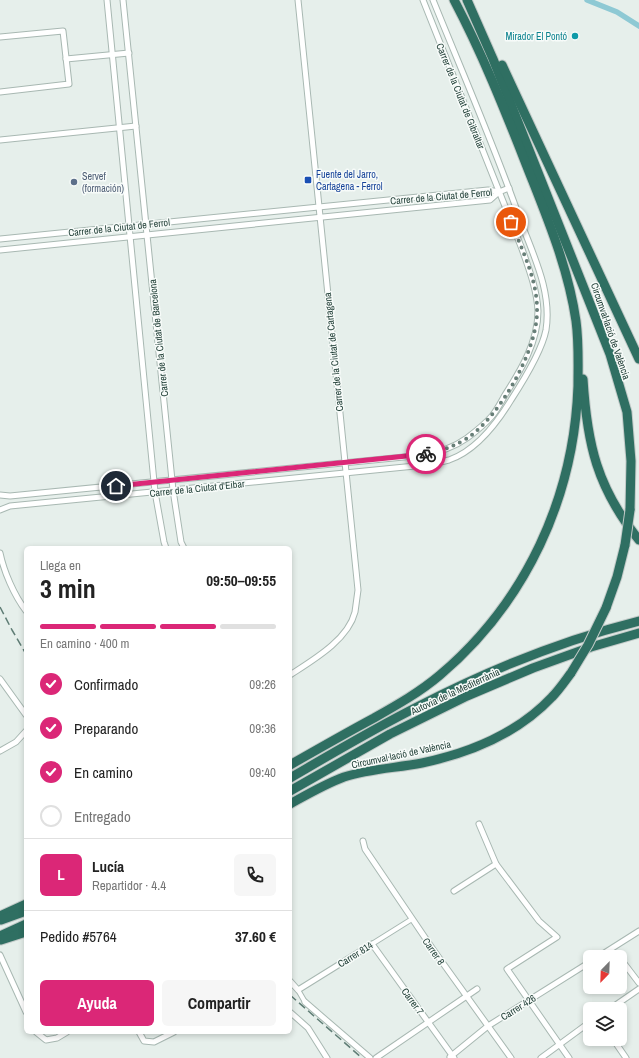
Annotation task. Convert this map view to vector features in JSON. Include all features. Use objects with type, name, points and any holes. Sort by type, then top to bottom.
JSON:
[{"type":"highway","points":[[292,764],[414,695],[440,676],[480,638],[510,600],[532,562],[555,512],[568,467],[577,411],[579,358],[576,322],[568,283],[548,220],[488,68],[454,0]]},
{"type":"highway","name":"Circumval·lació de València","points":[[292,803],[321,786],[344,777],[447,757],[472,749],[496,738],[525,721],[552,697],[571,673],[588,645],[606,608],[617,577],[625,545],[630,510],[631,461],[627,412],[610,354],[493,59],[467,0]]},
{"type":"highway","points":[[472,9],[481,21],[639,359]]},
{"type":"highway","points":[[579,358],[583,371],[586,415],[594,457],[609,496],[639,540]]},
{"type":"highway","name":"Autovia de la Mediterrània","points":[[292,777],[386,723],[466,684],[557,646],[639,621]]},
{"type":"highway","name":"Autovia de la Mediterrània","points":[[292,790],[390,734],[467,696],[547,663],[591,647],[639,633]]},
{"type":"highway","points":[[0,916],[24,905]]},
{"type":"highway","points":[[0,920],[24,912]]},
{"type":"highway","points":[[0,936],[24,925]]},
{"type":"highway","points":[[0,940],[24,933]]},
{"type":"street","name":"Carrer de la Ciutat de Barcelona","points":[[107,0],[155,492],[165,546]]},
{"type":"street","name":"Carrer de la Ciutat de Barcelona","points":[[123,0],[173,490],[181,542],[183,546]]},
{"type":"street","name":"Carrer de la Ciutat de Cartagena","points":[[292,674],[338,640],[348,627],[355,612],[358,590],[298,0]]},
{"type":"street","name":"Carrer de la Ciutat de Gibraltar","points":[[345,462],[424,454],[445,450],[467,438],[492,416],[518,374],[533,341],[536,328],[536,292],[530,272],[500,192],[423,0]]},
{"type":"street","name":"Carrer de la Ciutat de Gibraltar","points":[[346,473],[425,465],[450,460],[474,445],[499,420],[525,378],[546,331],[547,313],[545,290],[538,268],[509,188],[433,0]]},
{"type":"street","points":[[0,37],[63,31],[69,84],[0,92]]},
{"type":"street","points":[[66,59],[129,53]]},
{"type":"street","points":[[0,140],[136,126]]},
{"type":"street","points":[[500,192],[509,188]]},
{"type":"street","name":"Carrer de la Ciutat de Ferrol","points":[[0,239],[488,190],[500,192]]},
{"type":"street","name":"Carrer de la Ciutat de Ferrol","points":[[0,250],[490,200],[500,192]]},
{"type":"street","name":"Carrer de la Ciutat d'Eibar","points":[[0,495],[10,496],[345,462]]},
{"type":"street","name":"Carrer de la Ciutat d'Eibar","points":[[0,510],[10,506],[346,473]]},
{"type":"street","points":[[0,553],[2,563],[20,603],[24,608]]},
{"type":"street","points":[[0,679],[24,712]]},
{"type":"street","points":[[0,751],[16,742],[24,733]]},
{"type":"street","points":[[479,824],[496,864],[539,920],[557,937],[507,969],[569,1058]]},
{"type":"street","name":"Carrer 8","points":[[363,841],[364,849],[511,1058]]},
{"type":"street","points":[[454,891],[496,864]]},
{"type":"street","name":"Carrer 814","points":[[298,990],[412,919]]},
{"type":"street","points":[[609,950],[639,931]]},
{"type":"street","name":"Carrer 7","points":[[372,944],[452,1057]]},
{"type":"street","points":[[0,955],[24,1008]]},
{"type":"street","name":"Carrer 426","points":[[452,1057],[488,1026],[583,966]]},
{"type":"street","points":[[627,967],[639,983]]},
{"type":"street","points":[[292,983],[306,1002],[370,1058]]},
{"type":"street","points":[[376,1058],[477,989]]},
{"type":"street","points":[[620,1002],[639,989]]},
{"type":"street","points":[[292,1014],[308,1028],[327,1058]]},
{"type":"street","points":[[541,1058],[583,1027]]},
{"type":"street","points":[[38,1034],[46,1040],[57,1038],[64,1034]]},
{"type":"street","points":[[140,1034],[144,1041],[154,1042],[170,1034]]},
{"type":"street","points":[[618,1046],[626,1058]]},
{"type":"waterway","points":[[587,0],[617,12],[639,26]]},
{"type":"railway","points":[[0,607],[24,651]]},
{"type":"railway","points":[[292,997],[362,1058]]},
{"type":"way so far","points":[[426,454],[445,450],[467,438],[492,416],[518,374],[533,341],[538,311],[536,292],[511,222]]},
{"type":"place","name":"Mirador El Pontó","points":[[575,36]]},
{"type":"place","name":"Fuente del Jarro, Cartagena - Ferrol","points":[[308,180]]},
{"type":"place","name":"Servef (formación)","points":[[74,182]]},
{"type":"route","points":[[116,486],[426,454]]}]
